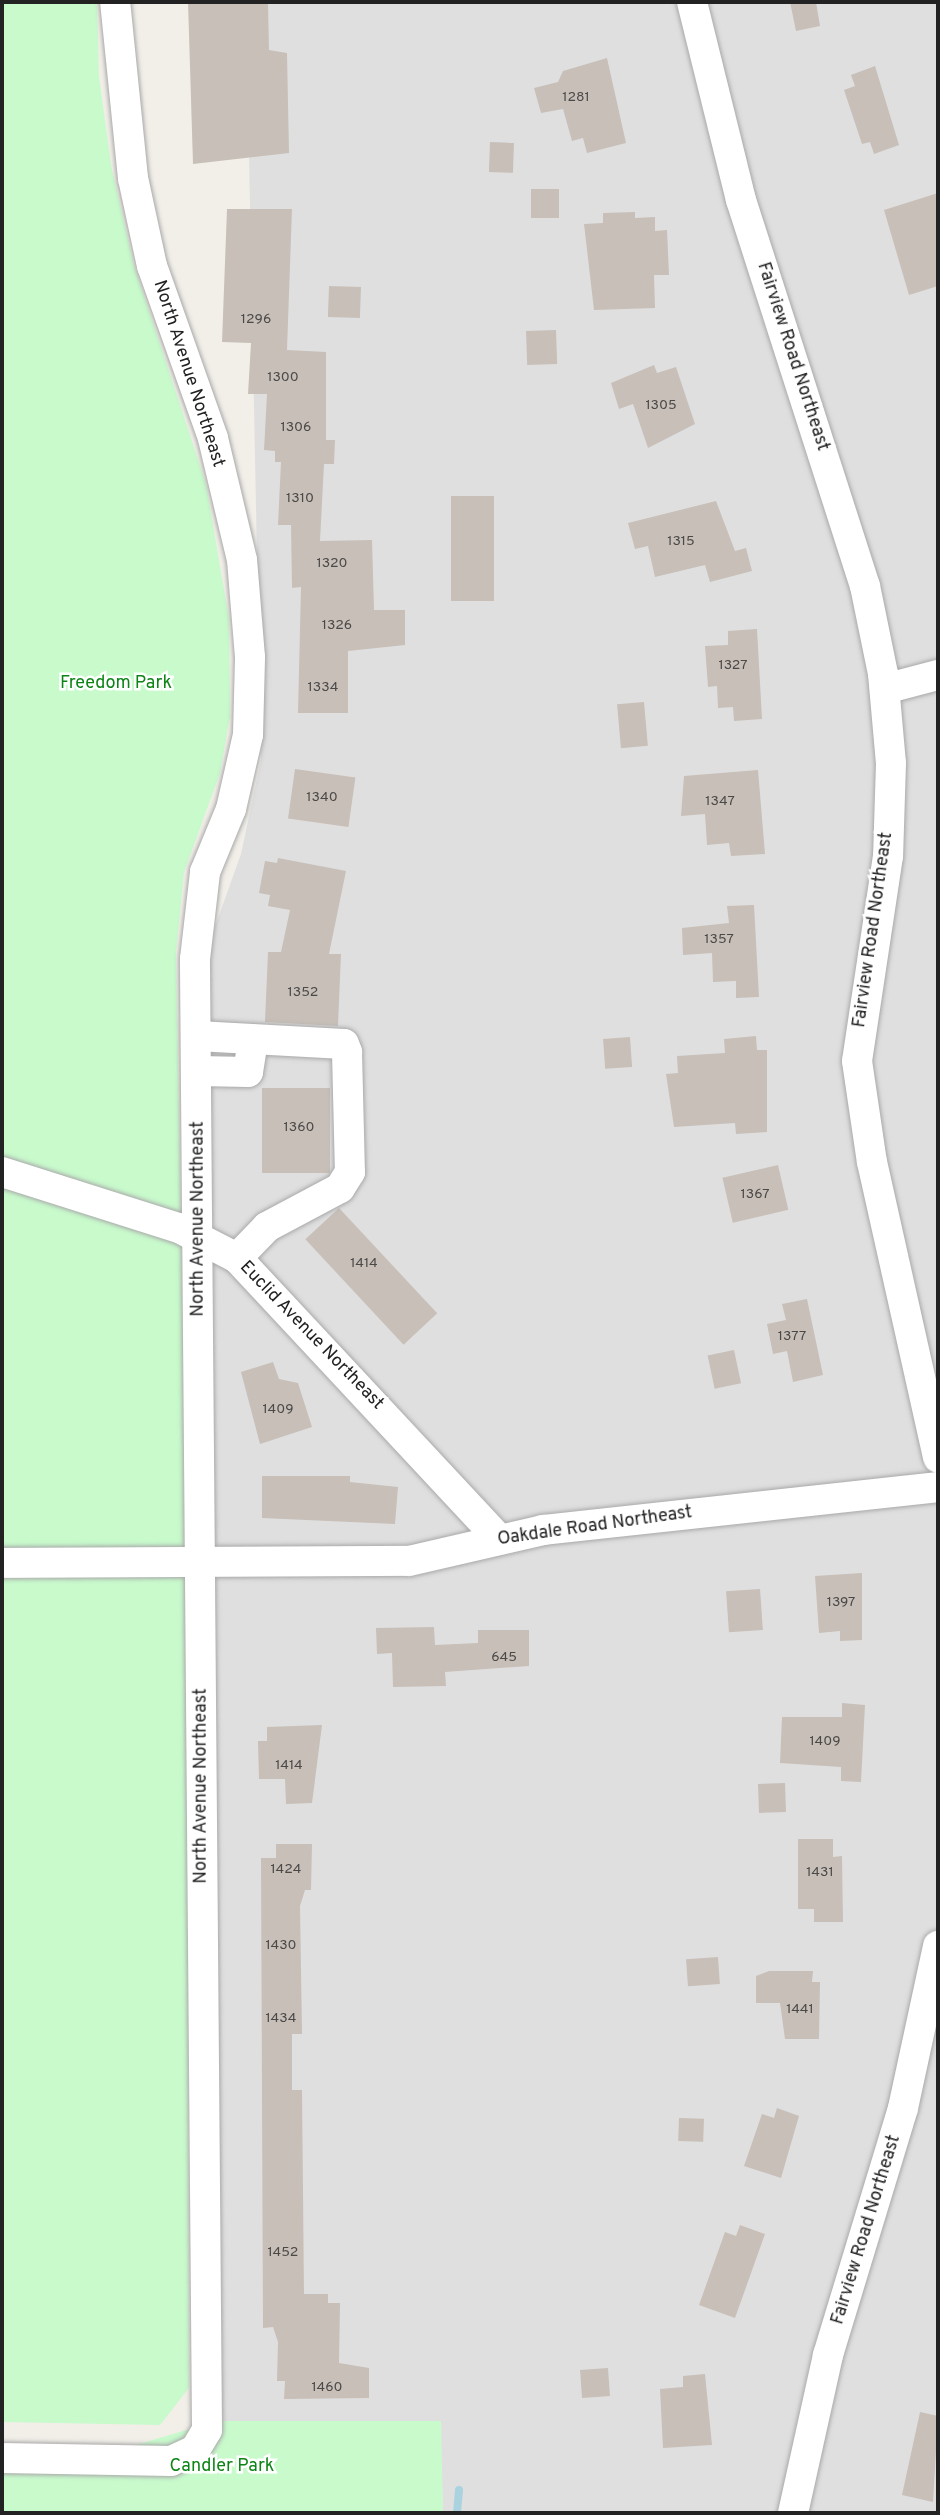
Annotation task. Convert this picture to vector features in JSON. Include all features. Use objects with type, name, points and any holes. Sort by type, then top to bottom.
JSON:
[{"type":"street","name":"North Avenue Northeast","points":[[2,2458],[163,2461],[188,2454],[207,2430],[197,1037],[200,904],[248,735],[248,629],[242,560],[213,438],[152,266],[118,77],[115,2]]},
{"type":"street","name":"Fairview Road Northeast","points":[[692,2],[741,200],[865,586],[885,689],[888,856],[857,1061],[872,1162],[938,1458]]},
{"type":"street","points":[[885,689],[938,675]]},
{"type":"street","points":[[197,1037],[344,1044],[350,1172],[340,1188],[267,1227],[237,1258]]},
{"type":"street","points":[[198,1071],[248,1072],[253,1039]]},
{"type":"street","name":"Euclid Avenue Northeast","points":[[2,1172],[200,1238],[237,1258],[498,1538]]},
{"type":"street","name":"Oakdale Road Northeast","points":[[2,1563],[200,1559],[409,1561],[498,1538],[938,1487]]},
{"type":"street","name":"Fairview Road Northeast","points":[[793,2513],[828,2355],[903,2108],[938,1946]]},
{"type":"shaded area","points":[[246,2],[938,2],[938,2513],[443,2513],[440,2421],[217,2421],[203,960],[241,854],[261,760]]},
{"type":"green space","name":"Freedom Park","points":[[2,2],[97,2],[99,76],[111,165],[134,265],[206,484],[229,619],[230,716],[220,773],[184,872],[176,952],[187,1545],[189,2388],[160,2425],[2,2422]]},
{"type":"green space","name":"Candler Park","points":[[217,2421],[441,2421],[443,2513],[2,2513],[2,2446],[132,2446]]},
{"type":"building","points":[[188,2],[268,2],[269,50],[287,53],[289,153],[193,164]]},
{"type":"building","points":[[790,2],[816,2],[820,26],[796,31]]},
{"type":"building","points":[[607,58],[626,143],[587,153],[583,138],[572,141],[563,109],[541,113],[534,88],[558,82],[563,71]]},
{"type":"building","points":[[875,66],[899,145],[874,154],[870,142],[862,144],[844,90],[855,86],[851,75]]},
{"type":"building","points":[[490,142],[514,143],[513,173],[489,172]]},
{"type":"building","points":[[531,189],[559,189],[559,218],[531,218]]},
{"type":"building","points":[[938,193],[938,286],[909,295],[884,210]]},
{"type":"building","points":[[227,209],[292,209],[287,350],[326,352],[326,440],[335,440],[334,464],[324,464],[320,541],[372,540],[374,610],[405,610],[405,645],[348,651],[348,713],[298,713],[301,587],[292,588],[291,525],[278,525],[281,462],[275,462],[275,451],[264,450],[267,394],[248,394],[251,343],[222,342]]},
{"type":"building","points":[[635,212],[635,218],[655,217],[655,231],[667,230],[669,275],[654,275],[655,308],[594,310],[584,224],[603,223],[603,213]]},
{"type":"building","points":[[329,286],[361,287],[360,318],[328,317]]},
{"type":"building","points":[[556,330],[557,364],[527,365],[526,331]]},
{"type":"building","points":[[654,365],[657,373],[676,367],[695,424],[648,448],[633,404],[619,409],[611,383]]},
{"type":"building","points":[[451,496],[494,496],[494,601],[451,601]]},
{"type":"building","points":[[716,501],[735,551],[746,548],[752,571],[710,582],[705,565],[655,577],[648,546],[635,549],[628,523]]},
{"type":"building","points":[[757,629],[762,719],[734,721],[733,707],[718,708],[717,686],[708,687],[705,646],[728,645],[728,631]]},
{"type":"building","points":[[644,702],[648,746],[621,748],[617,704]]},
{"type":"building","points":[[295,769],[355,777],[348,827],[288,819]]},
{"type":"building","points":[[758,770],[765,854],[731,856],[729,843],[707,845],[705,814],[681,816],[684,776]]},
{"type":"building","points":[[278,858],[346,871],[329,954],[341,954],[338,1026],[265,1022],[268,952],[281,952],[290,910],[268,906],[270,895],[259,893],[265,861],[277,863]]},
{"type":"building","points":[[754,905],[759,997],[736,998],[736,981],[713,982],[712,953],[683,955],[682,928],[729,923],[727,906]]},
{"type":"building","points":[[756,1036],[757,1050],[767,1050],[767,1132],[736,1134],[735,1123],[674,1127],[666,1074],[678,1073],[677,1056],[725,1053],[724,1039]]},
{"type":"building","points":[[630,1037],[632,1067],[605,1069],[603,1039]]},
{"type":"building","points":[[262,1088],[330,1088],[330,1173],[262,1173]]},
{"type":"building","points":[[778,1165],[788,1210],[733,1223],[722,1178]]},
{"type":"building","points":[[339,1208],[437,1313],[404,1345],[305,1239]]},
{"type":"building","points":[[807,1299],[823,1375],[793,1382],[787,1351],[773,1354],[767,1324],[786,1320],[782,1304]]},
{"type":"building","points":[[734,1350],[741,1383],[715,1389],[708,1356]]},
{"type":"building","points":[[273,1362],[279,1379],[298,1383],[312,1427],[260,1444],[241,1372]]},
{"type":"building","points":[[262,1476],[350,1476],[350,1482],[398,1487],[395,1524],[262,1518]]},
{"type":"building","points":[[862,1573],[862,1640],[840,1641],[840,1631],[819,1633],[815,1576]]},
{"type":"building","points":[[760,1589],[763,1630],[729,1632],[726,1591]]},
{"type":"building","points":[[434,1627],[435,1645],[478,1643],[478,1630],[529,1630],[529,1666],[445,1672],[446,1686],[393,1687],[392,1653],[377,1654],[376,1628]]},
{"type":"building","points":[[842,1703],[865,1705],[861,1782],[841,1781],[841,1767],[780,1763],[782,1717],[842,1717]]},
{"type":"building","points":[[322,1725],[312,1803],[286,1804],[285,1779],[259,1779],[258,1741],[267,1741],[267,1727]]},
{"type":"building","points":[[785,1783],[786,1812],[759,1813],[758,1784]]},
{"type":"building","points":[[798,1839],[833,1839],[833,1857],[842,1856],[843,1922],[814,1922],[814,1909],[798,1909]]},
{"type":"building","points":[[276,1844],[312,1844],[311,1890],[305,1890],[300,1906],[302,2034],[292,2034],[292,2090],[302,2090],[304,2294],[328,2294],[328,2303],[340,2303],[339,2363],[369,2368],[369,2398],[284,2399],[285,2381],[277,2381],[278,2342],[273,2327],[263,2328],[261,1858],[276,1858]]},
{"type":"building","points":[[718,1957],[720,1984],[688,1986],[686,1959]]},
{"type":"building","points":[[769,1971],[813,1971],[812,1982],[820,1982],[819,2039],[785,2039],[780,2003],[756,2003],[756,1976]]},
{"type":"building","points":[[777,2108],[799,2116],[781,2178],[744,2166],[762,2114],[774,2118]]},
{"type":"building","points":[[679,2118],[704,2119],[703,2142],[678,2141]]},
{"type":"building","points":[[740,2225],[765,2234],[735,2318],[699,2305],[725,2232],[736,2236]]},
{"type":"building","points":[[608,2368],[610,2396],[582,2398],[580,2370]]},
{"type":"building","points":[[705,2374],[712,2445],[663,2448],[660,2389],[683,2387],[683,2376]]},
{"type":"building","points":[[920,2412],[938,2416],[933,2502],[902,2495]]},
{"type":"waterway","points":[[457,2513],[459,2490]]}]
